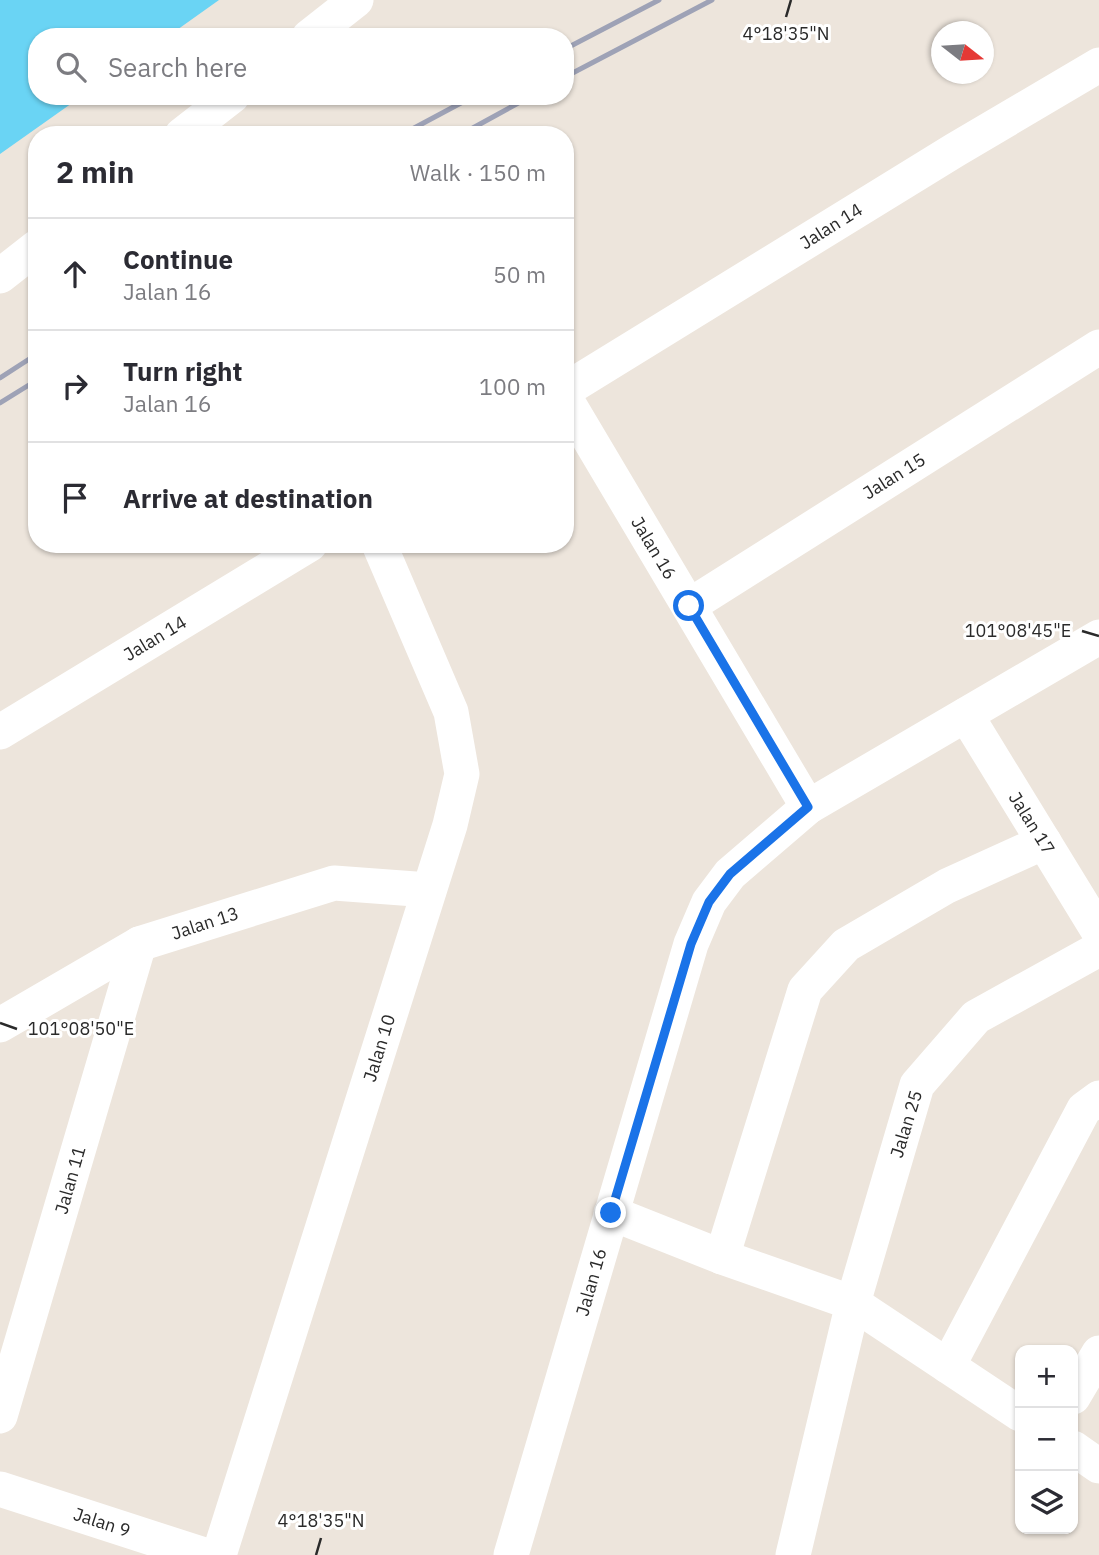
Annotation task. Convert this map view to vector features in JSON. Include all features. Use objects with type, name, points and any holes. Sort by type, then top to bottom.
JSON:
[{"type":"street","points":[[320,28],[356,0]]},
{"type":"street","name":"Jalan 14","points":[[574,384],[955,150],[1099,65]]},
{"type":"street","points":[[194,126],[220,105]]},
{"type":"street","points":[[0,276],[28,254]]},
{"type":"street","name":"Jalan 15","points":[[689,606],[1099,346]]},
{"type":"street","name":"Jalan 16","points":[[574,413],[808,807]]},
{"type":"street","name":"Jalan 14","points":[[0,732],[295,553]]},
{"type":"street","name":"Jalan 10","points":[[219,1555],[450,825],[462,774],[451,712],[383,553]]},
{"type":"street","name":"Jalan 16","points":[[511,1555],[691,944],[709,902],[730,874],[808,807],[1099,637]]},
{"type":"street","name":"Jalan 17","points":[[966,715],[1099,932]]},
{"type":"street","points":[[722,1257],[805,990],[846,945],[947,886],[1044,842]]},
{"type":"street","name":"Jalan 13","points":[[0,1025],[139,944],[334,883],[429,890]]},
{"type":"street","name":"Jalan 11","points":[[0,1416],[139,944]]},
{"type":"street","name":"Jalan 25","points":[[793,1555],[853,1303],[917,1085],[976,1017],[1099,950]]},
{"type":"street","points":[[948,1366],[1084,1109],[1099,1098]]},
{"type":"street","points":[[611,1213],[722,1257],[853,1303],[1015,1411]]},
{"type":"street","points":[[1078,1388],[1099,1353]]},
{"type":"street","points":[[1078,1451],[1099,1466]]},
{"type":"street","name":"Jalan 9","points":[[0,1489],[204,1555]]},
{"type":"water","points":[[0,0],[219,0],[180,28],[28,28],[28,105],[69,105],[40,126],[28,126],[28,134],[0,154]]},
{"type":"railway","points":[[574,44],[659,0]]},
{"type":"railway","points":[[574,72],[712,0]]},
{"type":"railway","points":[[418,126],[457,105]]},
{"type":"railway","points":[[476,126],[515,105]]},
{"type":"railway","points":[[0,378],[28,360]]},
{"type":"railway","points":[[0,403],[28,386]]},
{"type":"route","points":[[611,1213],[691,944],[709,902],[730,874],[808,807],[689,606]]}]
